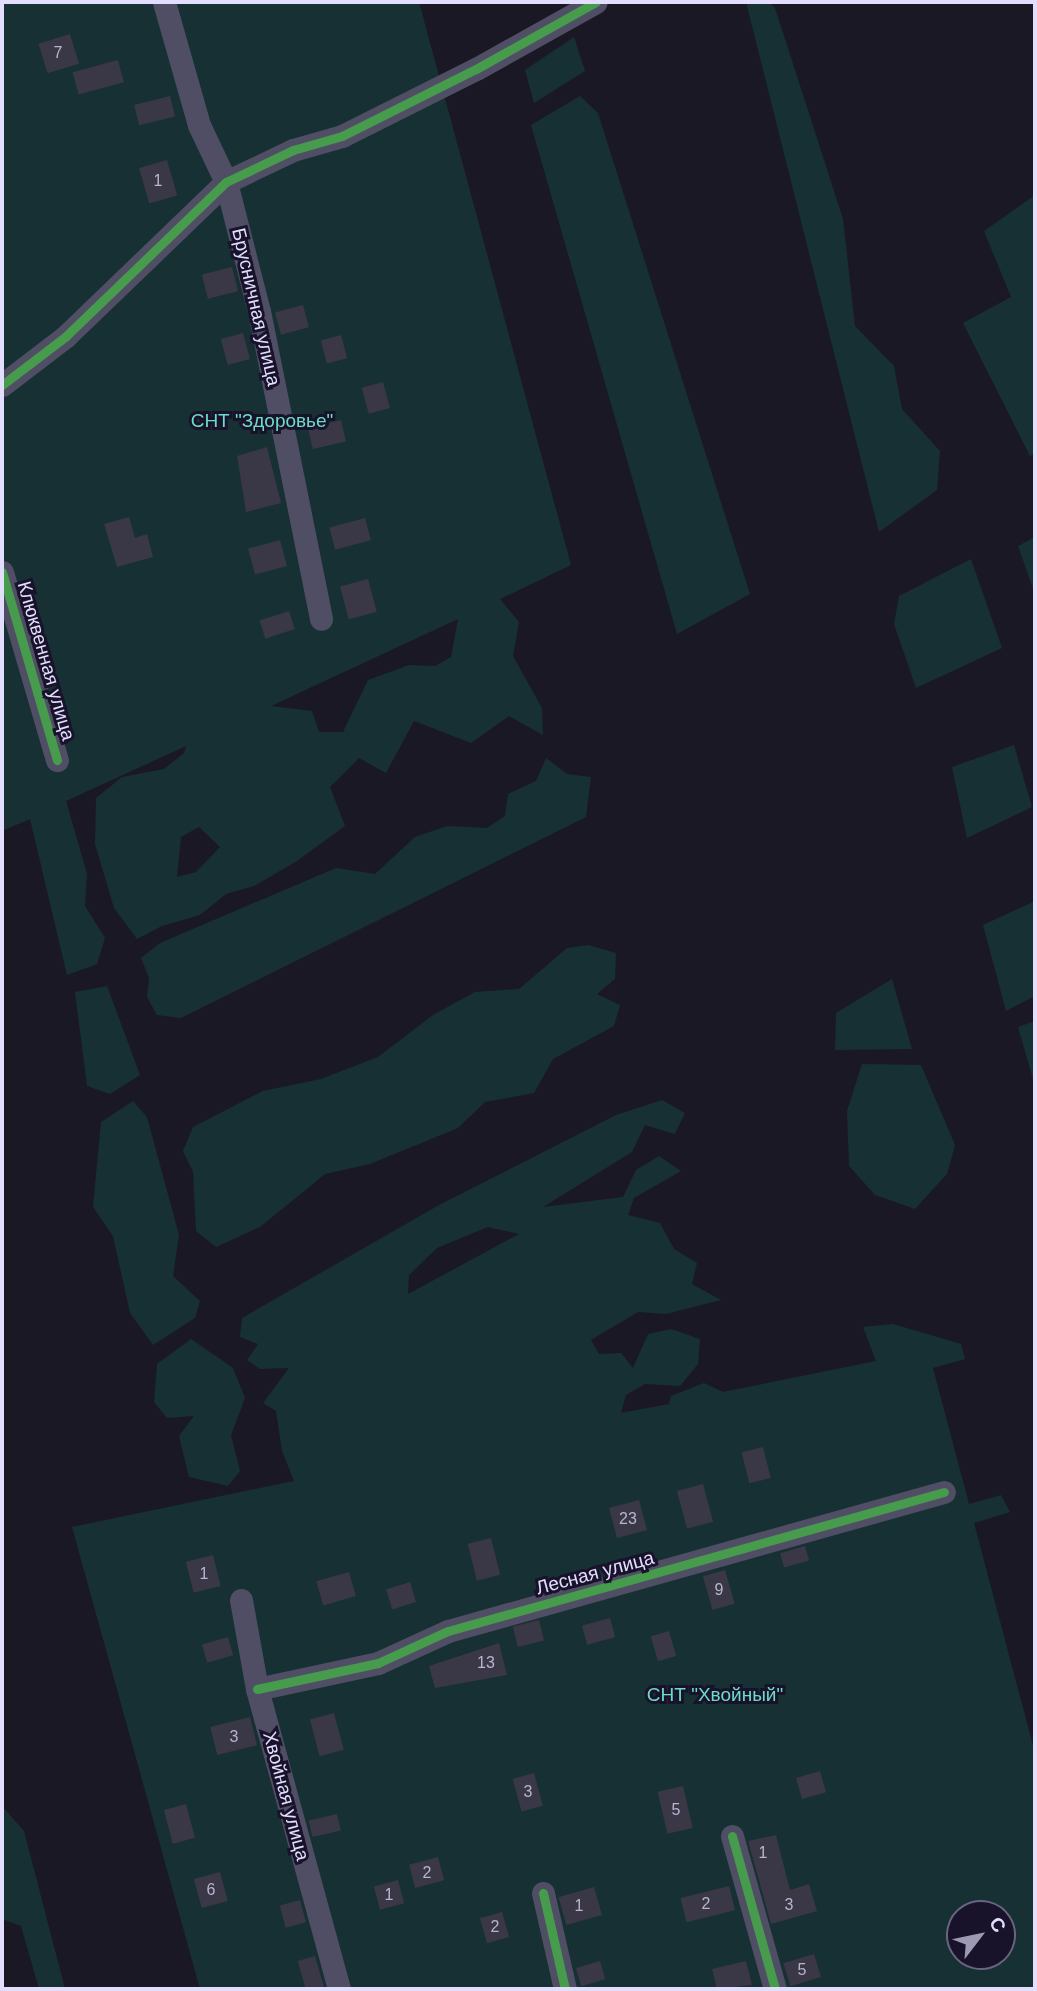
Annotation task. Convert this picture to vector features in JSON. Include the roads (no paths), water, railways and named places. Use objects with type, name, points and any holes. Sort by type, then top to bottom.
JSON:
[{"type":"street","name":"Брусничная улица","points":[[164,2],[199,125],[226,182],[260,311],[321,620]]},
{"type":"street","points":[[2,385],[66,336],[226,182],[293,150],[354,130],[475,69],[596,2]]},
{"type":"street","name":"Клюквенная улица","points":[[2,572],[57,760]]},
{"type":"street","name":"Лесная улица","points":[[257,1689],[378,1663],[448,1631],[944,1492]]},
{"type":"street","name":"Хвойная улица","points":[[241,1600],[257,1689],[339,1989]]},
{"type":"street","points":[[732,1836],[775,1989]]},
{"type":"street","points":[[543,1894],[565,1989]]},
{"type":"park label","name":"СНТ \"Здоровье\"","points":[[262,421]]},
{"type":"park label","name":"СНТ \"Хвойный\"","points":[[715,1695]]}]
